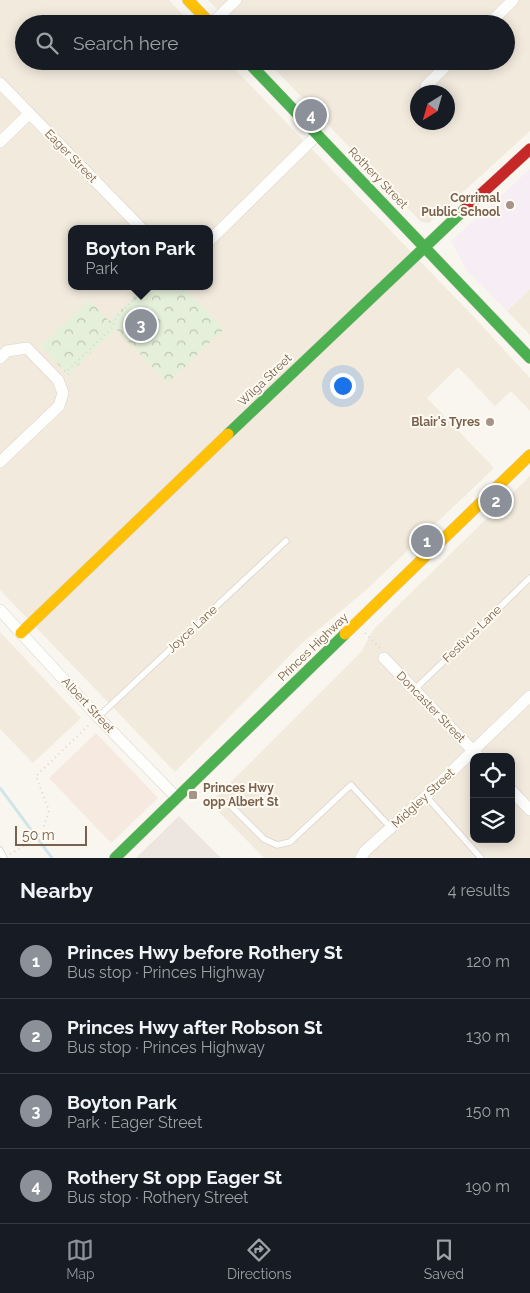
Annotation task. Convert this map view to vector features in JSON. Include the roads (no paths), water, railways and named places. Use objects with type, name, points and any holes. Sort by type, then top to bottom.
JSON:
[{"type":"main road","points":[[188,0],[202,15]]},
{"type":"main road","name":"Rothery Street","points":[[256,70],[530,358]]},
{"type":"main road","name":"Wilga Street","points":[[21,633],[530,149]]},
{"type":"main road","name":"Princes Highway","points":[[115,858],[530,455]]},
{"type":"street","points":[[220,15],[236,0]]},
{"type":"street","points":[[498,15],[514,0]]},
{"type":"street","points":[[427,85],[442,70]]},
{"type":"street","name":"Eager Street","points":[[0,82],[138,225]]},
{"type":"street","points":[[0,142],[29,114]]},
{"type":"street","points":[[213,237],[317,135]]},
{"type":"street","points":[[0,358],[8,351],[27,348],[57,379],[63,393],[59,406],[0,462]]},
{"type":"street","name":"Albert Street","points":[[0,610],[98,717],[177,798]]},
{"type":"street","name":"Doncaster Street","points":[[384,656],[475,753]]},
{"type":"street","name":"Midgley Street","points":[[477,753],[530,696]]},
{"type":"street","name":"Midgley Street","points":[[361,858],[365,851],[470,759]]},
{"type":"street","points":[[515,794],[530,810]]},
{"type":"lane","name":"Joyce Lane","points":[[98,717],[286,541]]},
{"type":"lane","name":"Festivus Lane","points":[[414,690],[530,578]]},
{"type":"lane","points":[[228,803],[264,839],[276,845],[290,842],[351,785],[391,828]]},
{"type":"lane","points":[[426,796],[481,858]]},
{"type":"lane","points":[[0,850],[4,858]]},
{"type":"waterway","points":[[0,788],[52,858]]},
{"type":"place","name":"Rothery St opp Eager St","points":[[311,115]]},
{"type":"place","name":"Corrimal Public School","points":[[510,205]]},
{"type":"place","name":"Boyton Park","points":[[141,325]]},
{"type":"place","name":"Blair's Tyres","points":[[490,422]]},
{"type":"place","name":"Princes Hwy after Robson St","points":[[496,501]]},
{"type":"place","name":"Princes Hwy before Rothery St","points":[[427,541]]},
{"type":"place","name":"Princes Hwy opp Albert St","points":[[193,795]]}]
